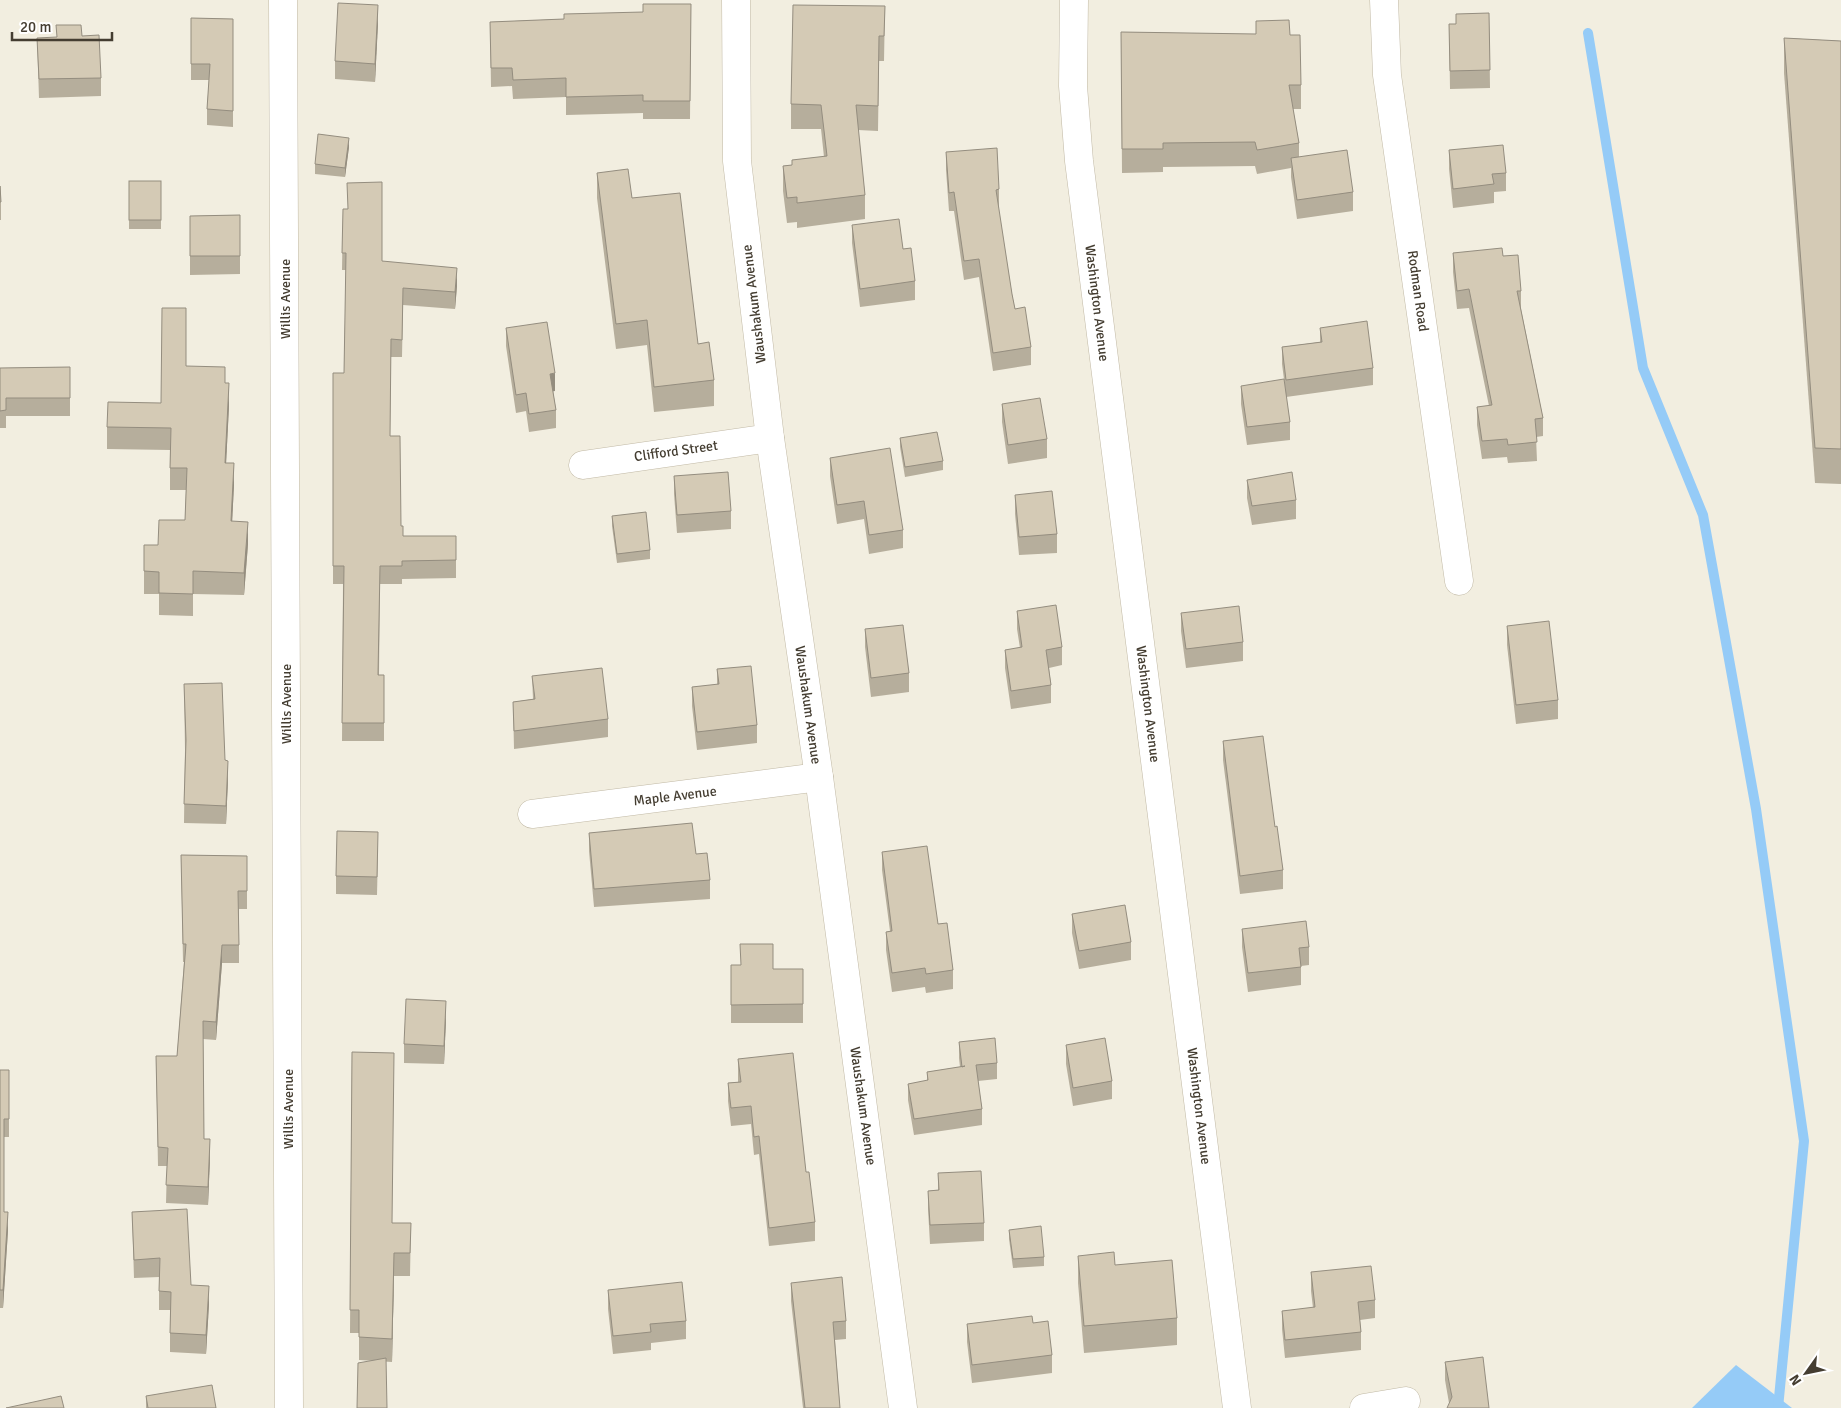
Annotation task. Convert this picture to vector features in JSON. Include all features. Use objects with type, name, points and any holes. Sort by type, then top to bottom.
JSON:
[{"type":"street","name":"Willis Avenue","points":[[283,0],[290,1408]]},
{"type":"street","name":"Waushakum Avenue","points":[[736,0],[737,161],[770,438],[819,777],[903,1408]]},
{"type":"street","name":"Washington Avenue","points":[[1074,0],[1073,86],[1079,162],[1237,1408]]},
{"type":"street","name":"Rodman Road","points":[[1384,0],[1387,75],[1459,581]]},
{"type":"street","name":"Clifford Street","points":[[583,465],[770,438]]},
{"type":"street","name":"Maple Avenue","points":[[532,814],[819,777]]},
{"type":"street","points":[[1364,1408],[1406,1401]]},
{"type":"water","points":[[1736,1365],[1792,1408],[1692,1408]]},
{"type":"building","points":[[338,3],[378,5],[375,64],[335,61]]},
{"type":"building","points":[[643,4],[691,4],[690,101],[643,101],[643,95],[566,97],[566,78],[513,80],[512,68],[491,68],[490,22],[564,19],[564,14],[643,12]]},
{"type":"building","points":[[793,5],[885,6],[884,36],[879,36],[878,106],[856,105],[865,195],[797,203],[797,197],[787,198],[783,166],[792,165],[792,160],[827,156],[821,105],[791,104]]},
{"type":"building","points":[[1489,13],[1490,70],[1450,71],[1449,24],[1456,24],[1456,14]]},
{"type":"building","points":[[191,18],[233,19],[233,111],[207,109],[210,64],[191,64]]},
{"type":"building","points":[[1289,20],[1290,35],[1300,35],[1301,85],[1289,85],[1299,143],[1257,150],[1255,142],[1163,143],[1163,149],[1122,149],[1121,32],[1256,34],[1256,21]]},
{"type":"building","points":[[56,25],[81,25],[82,36],[99,35],[101,78],[39,79],[37,38],[57,37]]},
{"type":"building","points":[[1784,38],[1841,41],[1841,449],[1815,448]]},
{"type":"building","points":[[318,134],[349,138],[345,168],[315,164]]},
{"type":"building","points":[[1503,145],[1506,173],[1492,174],[1494,184],[1453,189],[1449,150]]},
{"type":"building","points":[[997,148],[999,189],[996,190],[1012,294],[1015,309],[1025,307],[1031,347],[993,353],[979,259],[964,261],[954,192],[949,193],[946,152]]},
{"type":"building","points":[[1347,150],[1353,192],[1297,200],[1291,158]]},
{"type":"building","points":[[628,169],[632,198],[680,193],[698,344],[709,342],[714,380],[654,387],[647,320],[616,324],[597,173]]},
{"type":"building","points":[[129,181],[161,181],[161,220],[129,220]]},
{"type":"building","points":[[382,182],[382,261],[457,268],[455,292],[403,288],[402,340],[391,339],[390,436],[400,436],[401,526],[403,526],[403,536],[456,536],[456,560],[402,561],[402,566],[380,566],[378,675],[384,675],[384,723],[342,723],[344,566],[333,566],[333,373],[344,373],[346,253],[342,253],[343,209],[348,209],[347,183]]},
{"type":"building","points":[[240,215],[240,256],[190,256],[190,216]]},
{"type":"building","points":[[899,219],[903,249],[911,248],[915,281],[860,289],[852,225]]},
{"type":"building","points":[[1502,248],[1503,256],[1518,255],[1521,291],[1517,291],[1543,418],[1535,419],[1537,442],[1508,445],[1507,439],[1482,441],[1477,407],[1492,405],[1469,289],[1457,291],[1453,253]]},
{"type":"building","points":[[162,308],[186,308],[186,366],[225,367],[225,383],[229,383],[225,463],[234,463],[231,521],[248,522],[244,573],[193,571],[193,594],[159,593],[159,572],[144,571],[144,545],[158,545],[159,520],[185,520],[187,468],[170,468],[171,428],[107,427],[108,402],[161,403]]},
{"type":"building","points":[[1367,321],[1373,368],[1286,380],[1282,347],[1322,342],[1320,328]]},
{"type":"building","points":[[547,322],[555,373],[550,374],[556,410],[529,414],[526,393],[516,395],[506,328]]},
{"type":"building","points":[[70,367],[70,398],[6,398],[6,410],[0,411],[0,368]]},
{"type":"building","points":[[1284,379],[1290,422],[1247,427],[1241,386]]},
{"type":"building","points":[[1040,398],[1047,439],[1008,445],[1002,404]]},
{"type":"building","points":[[937,432],[943,461],[905,467],[900,438]]},
{"type":"building","points":[[890,448],[903,530],[869,535],[864,501],[837,505],[830,458]]},
{"type":"building","points":[[728,472],[731,511],[677,515],[674,476]]},
{"type":"building","points":[[1292,472],[1296,500],[1252,506],[1247,480]]},
{"type":"building","points":[[1052,491],[1057,534],[1019,537],[1015,495]]},
{"type":"building","points":[[646,512],[650,550],[617,554],[612,516]]},
{"type":"building","points":[[1056,605],[1062,647],[1046,650],[1051,685],[1011,691],[1005,650],[1022,647],[1017,611]]},
{"type":"building","points":[[1239,606],[1243,642],[1186,649],[1181,613]]},
{"type":"building","points":[[1549,621],[1558,700],[1516,705],[1507,626]]},
{"type":"building","points":[[903,625],[909,673],[871,678],[865,629]]},
{"type":"building","points":[[751,666],[757,725],[697,732],[692,687],[719,684],[717,669]]},
{"type":"building","points":[[602,668],[608,719],[514,731],[513,702],[535,699],[532,676]]},
{"type":"building","points":[[222,683],[225,760],[228,761],[226,806],[184,804],[186,740],[184,684]]},
{"type":"building","points":[[1263,736],[1275,827],[1277,826],[1283,870],[1240,876],[1223,741]]},
{"type":"building","points":[[692,823],[696,854],[707,853],[710,880],[594,889],[589,833]]},
{"type":"building","points":[[337,831],[378,832],[377,877],[336,876]]},
{"type":"building","points":[[927,846],[938,924],[947,923],[953,970],[926,974],[925,968],[892,973],[886,932],[892,931],[882,852]]},
{"type":"building","points":[[181,855],[247,856],[247,891],[238,891],[239,945],[222,945],[216,1022],[203,1021],[204,1139],[210,1139],[208,1187],[166,1185],[168,1148],[158,1147],[156,1056],[177,1056],[186,944],[183,944]]},
{"type":"building","points":[[1125,905],[1131,942],[1079,951],[1072,914]]},
{"type":"building","points":[[1306,921],[1309,947],[1299,948],[1301,967],[1248,973],[1242,929]]},
{"type":"building","points":[[740,944],[773,944],[773,969],[803,969],[803,1004],[731,1005],[731,965],[741,965]]},
{"type":"building","points":[[406,999],[446,1001],[444,1046],[404,1044]]},
{"type":"building","points":[[995,1038],[997,1063],[976,1065],[982,1109],[914,1119],[908,1084],[928,1080],[927,1072],[962,1066],[959,1042]]},
{"type":"building","points":[[1105,1038],[1112,1081],[1073,1088],[1066,1045]]},
{"type":"building","points":[[352,1052],[394,1053],[392,1223],[411,1223],[410,1253],[394,1253],[392,1339],[359,1337],[359,1310],[350,1310]]},
{"type":"building","points":[[793,1053],[806,1172],[809,1172],[815,1222],[769,1228],[759,1136],[754,1137],[751,1106],[731,1108],[728,1083],[741,1082],[738,1059]]},
{"type":"building","points":[[0,1070],[9,1070],[9,1119],[4,1119],[4,1212],[8,1212],[3,1290],[0,1290]]},
{"type":"building","points":[[981,1171],[984,1223],[930,1225],[928,1191],[939,1190],[938,1173]]},
{"type":"building","points":[[187,1209],[191,1285],[209,1286],[206,1335],[170,1333],[171,1292],[159,1291],[160,1258],[134,1260],[132,1212]]},
{"type":"building","points":[[1041,1226],[1044,1257],[1013,1259],[1009,1230]]},
{"type":"building","points":[[1114,1252],[1115,1265],[1172,1260],[1177,1318],[1084,1326],[1078,1256]]},
{"type":"building","points":[[1371,1266],[1375,1300],[1358,1302],[1361,1332],[1285,1340],[1282,1311],[1315,1307],[1311,1272]]},
{"type":"building","points":[[842,1277],[846,1321],[833,1322],[840,1408],[805,1408],[791,1283]]},
{"type":"building","points":[[682,1282],[686,1321],[650,1324],[651,1332],[613,1336],[608,1290]]},
{"type":"building","points":[[1032,1316],[1033,1323],[1048,1321],[1052,1355],[972,1365],[967,1324]]},
{"type":"building","points":[[1483,1357],[1489,1408],[1447,1408],[1452,1397],[1445,1362]]},
{"type":"building","points":[[386,1358],[387,1408],[357,1408],[358,1363]]},
{"type":"building","points":[[212,1385],[216,1408],[148,1408],[146,1396]]},
{"type":"building","points":[[61,1396],[64,1408],[6,1408]]},
{"type":"waterway","points":[[1588,33],[1643,368],[1703,515],[1756,809],[1804,1141],[1778,1408]]}]
